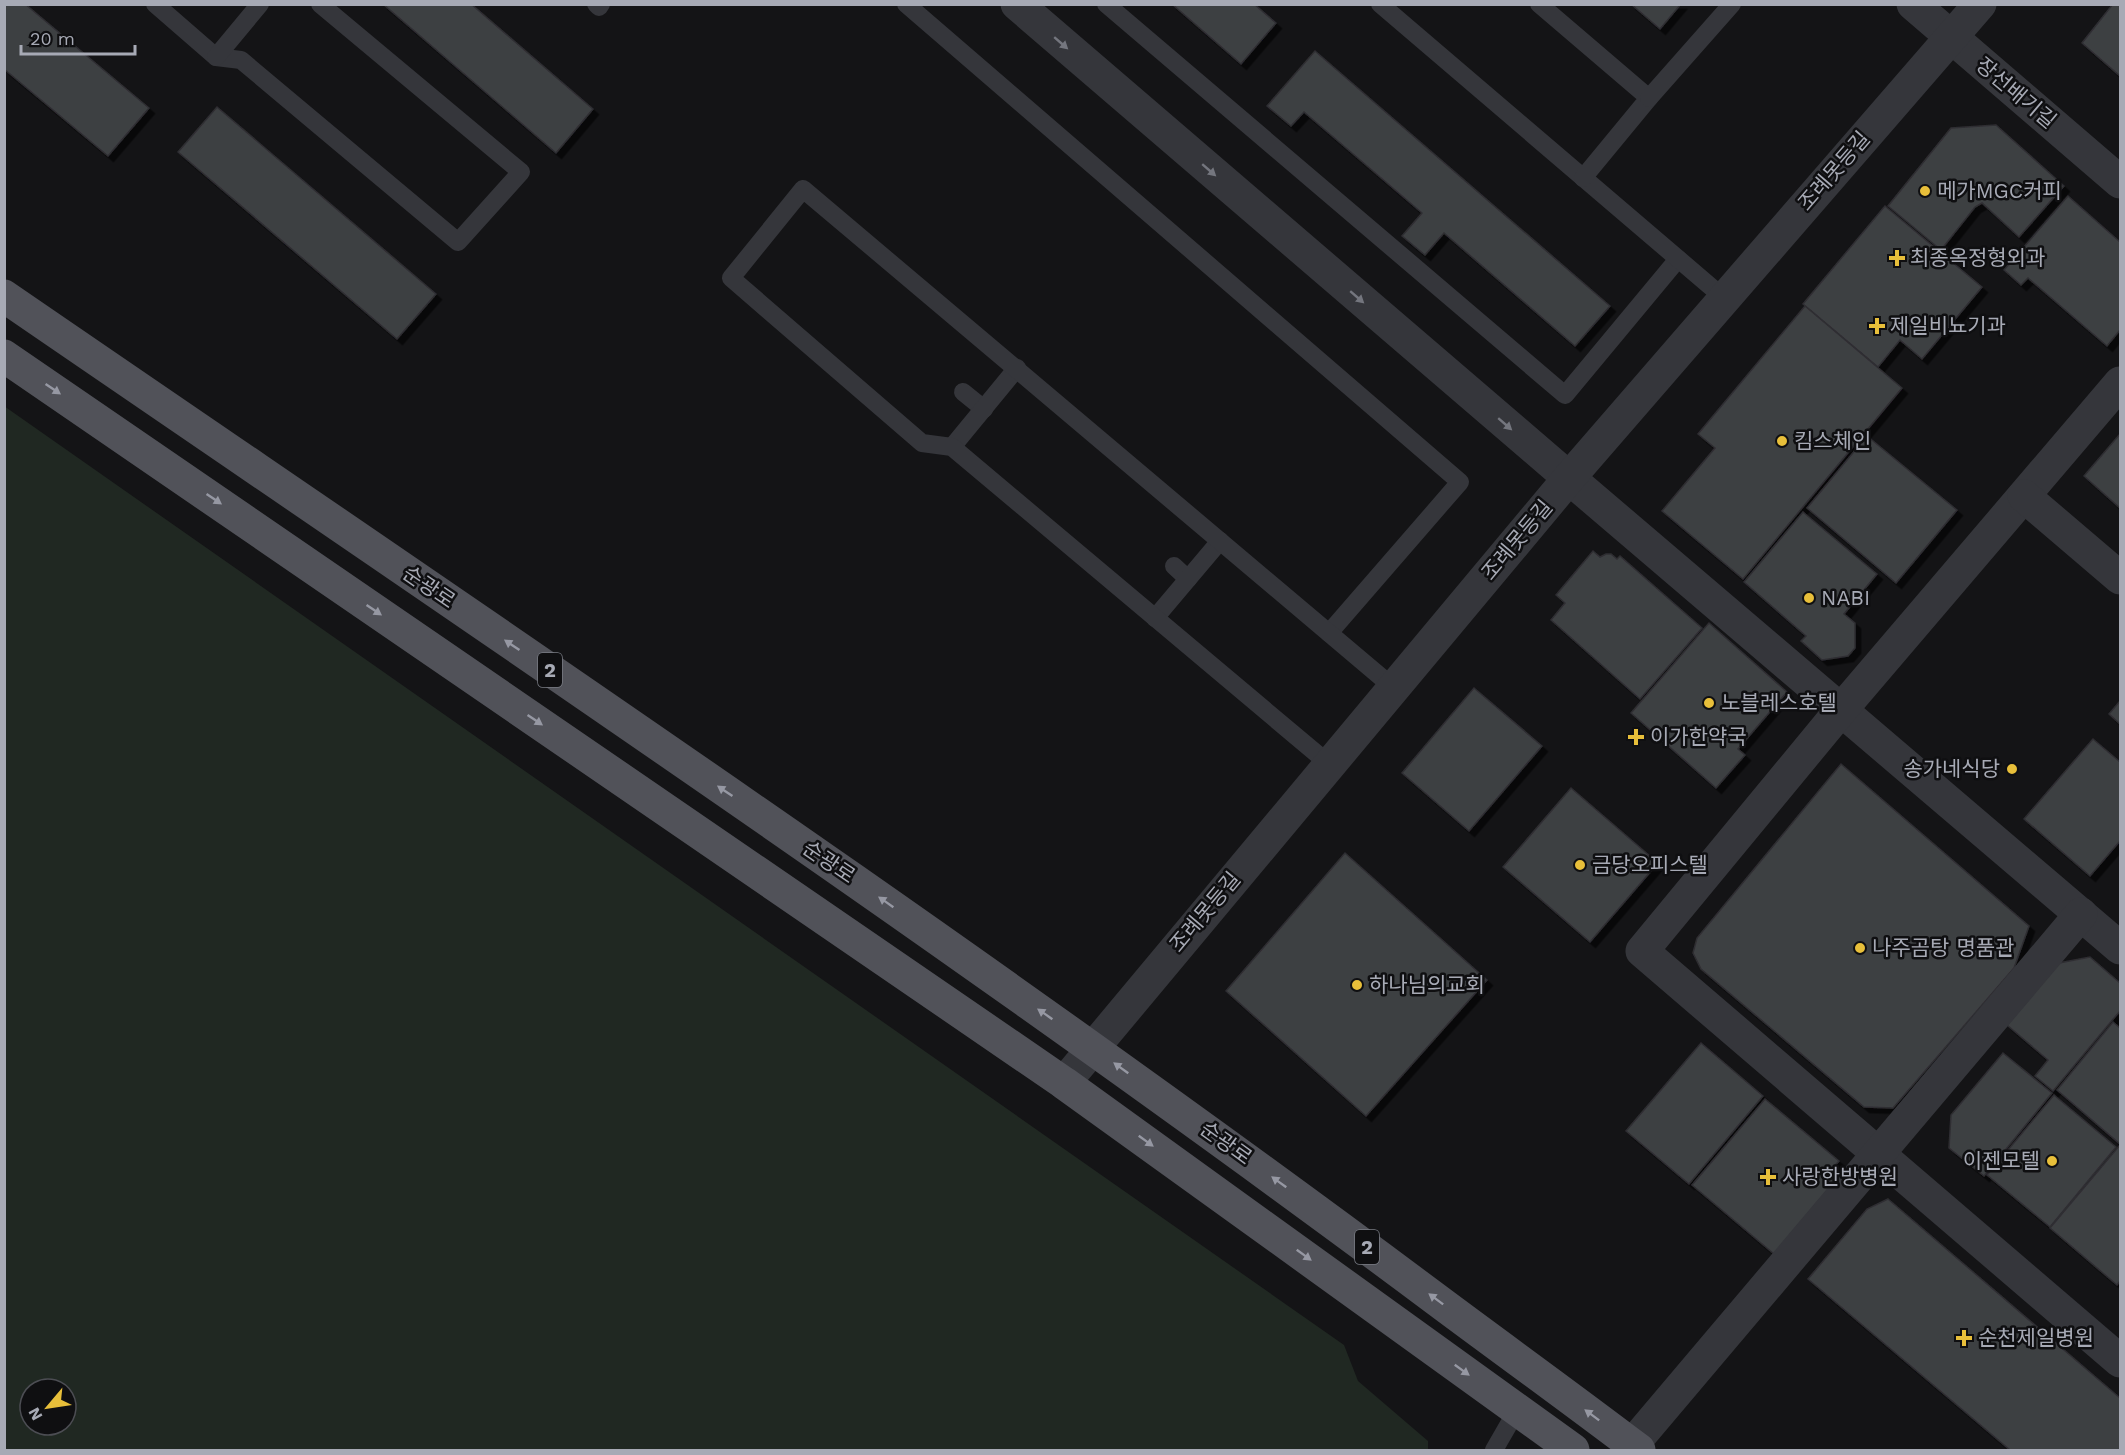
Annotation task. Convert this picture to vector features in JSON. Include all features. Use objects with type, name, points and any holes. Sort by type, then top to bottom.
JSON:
[{"type":"main road","name":"순광로","points":[[4,296],[866,888],[1093,1048],[1287,1188],[1635,1448]]},
{"type":"main road","name":"2","points":[[4,356],[1064,1083],[1573,1450]]},
{"type":"street","points":[[1017,4],[2121,948]]},
{"type":"street","name":"장선배기길","points":[[1912,4],[2121,182]]},
{"type":"street","name":"조례못등길","points":[[1064,1083],[1569,478],[1980,4]]},
{"type":"street","points":[[2121,383],[1841,710],[1642,951],[2121,1361]]},
{"type":"street","points":[[2024,496],[2121,578]]},
{"type":"street","points":[[1635,1448],[2081,915]]},
{"type":"lane","points":[[155,4],[216,57],[241,60],[458,242],[521,172],[320,4]]},
{"type":"lane","points":[[216,57],[260,4]]},
{"type":"lane","points":[[596,4],[599,7],[601,4]]},
{"type":"lane","points":[[906,4],[1460,482],[1329,633]]},
{"type":"lane","points":[[1106,4],[1565,395],[1678,259]]},
{"type":"lane","points":[[1380,4],[1724,298]]},
{"type":"lane","points":[[1539,4],[1649,98]]},
{"type":"lane","points":[[1583,178],[1649,98],[1732,4]]},
{"type":"lane","points":[[1329,764],[952,447],[922,443],[731,278],[803,189],[1394,688]]},
{"type":"lane","points":[[952,447],[1017,368]]},
{"type":"lane","points":[[963,392],[984,409]]},
{"type":"lane","points":[[1155,618],[1220,541]]},
{"type":"lane","points":[[1174,566],[1188,579]]},
{"type":"lane","points":[[1494,1450],[1517,1410]]},
{"type":"shaded area","points":[[4,406],[1344,1345],[1358,1381],[1428,1441],[1428,1450],[5,1450]]},
{"type":"building","points":[[4,4],[25,4],[149,108],[108,156],[4,69]]},
{"type":"building","points":[[383,4],[471,4],[593,109],[556,153]]},
{"type":"building","points":[[1172,4],[1254,4],[1276,23],[1241,64]]},
{"type":"building","points":[[1631,4],[1681,4],[1660,29]]},
{"type":"building","points":[[2113,4],[2120,4],[2120,76],[2082,43]]},
{"type":"building","points":[[1315,51],[1610,306],[1575,346],[1444,233],[1425,255],[1402,236],[1422,213],[1304,112],[1291,126],[1267,106]]},
{"type":"building","points":[[217,107],[436,294],[397,339],[178,152]]},
{"type":"building","points":[[1996,125],[2064,186],[2019,237],[1982,203],[1975,207],[1941,250],[1888,206],[1951,128]]},
{"type":"building","points":[[2068,196],[2120,242],[2120,330],[2107,346],[2028,278],[2021,285],[2004,270]]},
{"type":"building","points":[[1885,206],[1982,287],[1922,359],[1900,340],[1878,367],[1803,304]]},
{"type":"building","name":"킴스체인","points":[[1805,306],[1902,388],[1743,579],[1662,511],[1715,448],[1698,434]]},
{"type":"building","points":[[2120,434],[2120,508],[2084,476]]},
{"type":"building","points":[[1867,436],[1957,510],[1896,583],[1807,508]]},
{"type":"building","name":"NABI","points":[[1803,512],[1877,574],[1844,614],[1855,623],[1855,648],[1848,656],[1822,660],[1801,641],[1806,636],[1744,582]]},
{"type":"building","points":[[1593,551],[1600,557],[1611,554],[1617,559],[1620,556],[1702,628],[1640,699],[1551,620],[1565,603],[1556,595]]},
{"type":"building","name":"노블레스호텔","points":[[1709,623],[1787,692],[1738,749],[1745,755],[1716,788],[1631,713]]},
{"type":"building","points":[[1474,688],[1542,746],[1469,831],[1402,773]]},
{"type":"building","points":[[2120,701],[2120,724],[2109,714]]},
{"type":"building","points":[[2093,739],[2120,762],[2120,841],[2090,876],[2024,819]]},
{"type":"building","points":[[1841,764],[2029,926],[2014,968],[1893,1108],[1864,1107],[1701,969],[1693,953],[1697,938]]},
{"type":"building","name":"금당오피스텔","points":[[1571,788],[1658,863],[1590,942],[1503,867]]},
{"type":"building","name":"하나님의교회","points":[[1345,853],[1487,980],[1366,1116],[1226,991]]},
{"type":"building","points":[[2090,957],[2120,983],[2120,1011],[2053,1091],[2035,1076],[2048,1060],[2007,1025],[2059,963]]},
{"type":"building","points":[[2113,1022],[2120,1028],[2120,1144],[2057,1090]]},
{"type":"building","points":[[1701,1043],[1763,1096],[1689,1184],[1626,1131]]},
{"type":"building","points":[[2003,1053],[2052,1093],[1984,1176],[1949,1148],[1951,1115]]},
{"type":"building","name":"이젠모텔","points":[[2054,1095],[2116,1147],[2050,1227],[1987,1175]]},
{"type":"building","points":[[1765,1099],[1839,1161],[1828,1173],[1836,1180],[1774,1254],[1692,1185]]},
{"type":"building","points":[[2120,1145],[2120,1281],[2117,1285],[2050,1228]]},
{"type":"building","name":"순천제일병원","points":[[1888,1199],[2120,1398],[2120,1450],[2010,1450],[1808,1279],[1867,1209]]},
{"type":"place","name":"메가MGC커피","points":[[1925,191]]},
{"type":"place","name":"최종옥정형외과","points":[[1897,258]]},
{"type":"place","name":"제일비뇨기과","points":[[1877,326]]},
{"type":"place","name":"킴스체인","points":[[1782,441]]},
{"type":"place","name":"NABI","points":[[1809,598]]},
{"type":"place","name":"노블레스호텔","points":[[1709,703]]},
{"type":"place","name":"이가한약국","points":[[1636,737]]},
{"type":"place","name":"송가네식당","points":[[2012,769]]},
{"type":"place","name":"금당오피스텔","points":[[1580,865]]},
{"type":"place","name":"나주곰탕 명품관","points":[[1860,948]]},
{"type":"place","name":"하나님의교회","points":[[1357,985]]},
{"type":"place","name":"이젠모텔","points":[[2052,1161]]},
{"type":"place","name":"사랑한방병원","points":[[1768,1177]]},
{"type":"place","name":"순천제일병원","points":[[1964,1338]]}]
